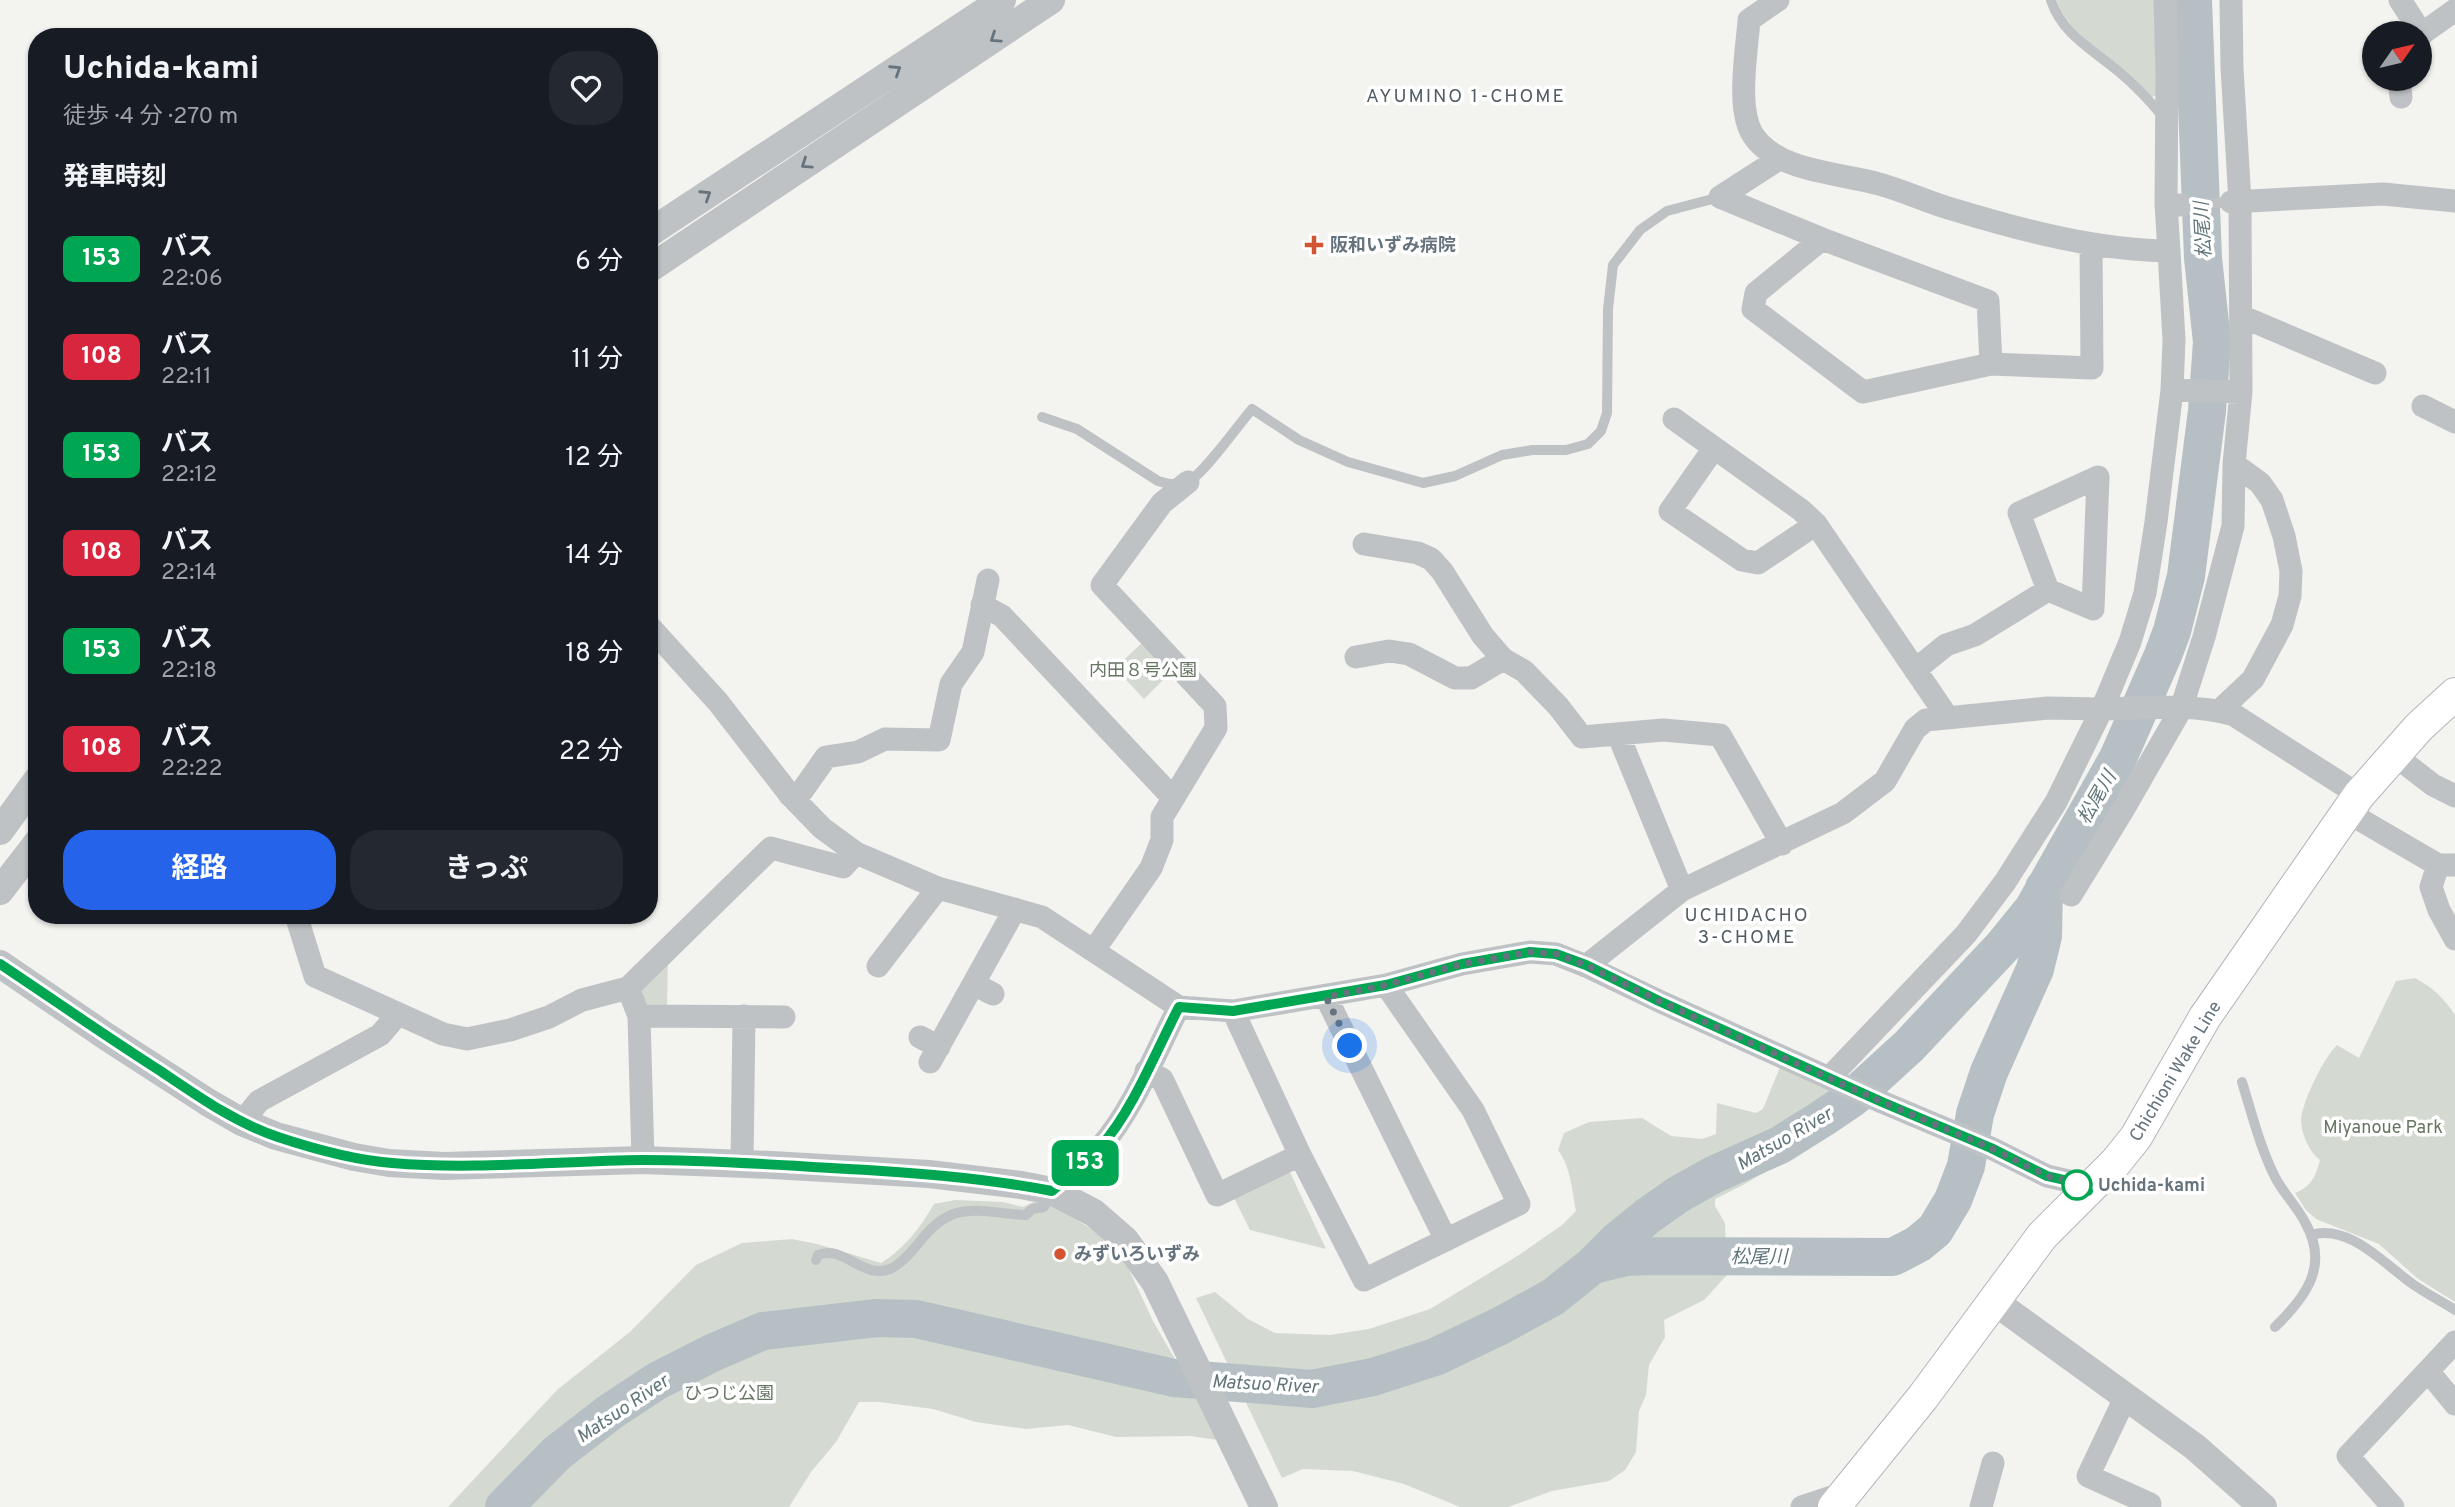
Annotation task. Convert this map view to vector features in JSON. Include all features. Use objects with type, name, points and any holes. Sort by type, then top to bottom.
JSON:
[{"type":"main road","name":"Chichioni Wake Line","points":[[1839,1500],[1923,1397],[2042,1236],[2137,1137],[2205,1017],[2353,803],[2419,727],[2455,694]]},
{"type":"street","points":[[658,227],[1002,0]]},
{"type":"street","points":[[658,263],[1051,0]]},
{"type":"street","points":[[1778,0],[1749,20],[1744,99],[1746,121],[1752,134],[1779,159],[1881,184],[1952,210],[2006,225],[2133,251],[2169,251]]},
{"type":"street","points":[[1835,1079],[1966,934],[2056,803],[2109,709],[2145,593],[2176,390],[2169,251],[2174,204],[2166,120],[2168,73],[2165,0]]},
{"type":"street","points":[[2071,895],[2123,810],[2175,709],[2204,637],[2233,526],[2241,316],[2231,0]]},
{"type":"street","points":[[2400,0],[2413,21]]},
{"type":"street","points":[[2432,27],[2454,12]]},
{"type":"street","points":[[1720,197],[1779,159]]},
{"type":"street","points":[[2236,202],[2383,194],[2455,201]]},
{"type":"street","points":[[1720,197],[1822,239],[1988,301],[1991,364]]},
{"type":"street","points":[[1822,239],[1756,293],[1753,310],[1863,392],[1991,364],[2092,368],[2091,244]]},
{"type":"street","points":[[2241,316],[2375,373]]},
{"type":"street","points":[[2176,390],[2238,392]]},
{"type":"street","points":[[2423,406],[2455,422]]},
{"type":"street","points":[[1674,419],[1801,510],[1816,524],[1948,718]]},
{"type":"street","points":[[1714,448],[1670,511],[1742,560],[1758,563],[1816,524]]},
{"type":"street","points":[[2219,711],[2253,678],[2282,625],[2290,596],[2291,571],[2284,536],[2272,500],[2260,484],[2234,464]]},
{"type":"street","points":[[2098,477],[2093,609],[2048,590],[2019,513],[2098,477]]},
{"type":"street","points":[[1094,950],[1151,868],[1162,840],[1162,817],[1216,728],[1215,706],[1102,585],[1162,503],[1188,482]]},
{"type":"street","points":[[1364,544],[1418,553],[1431,559],[1442,571],[1483,636],[1503,659],[1524,671],[1558,706],[1582,737],[1663,730],[1720,735],[1782,844]]},
{"type":"street","points":[[790,795],[802,791],[826,757],[858,752],[886,730],[949,742],[951,684],[973,652],[988,580]]},
{"type":"street","points":[[1915,670],[1946,645],[1975,635],[2048,590]]},
{"type":"street","points":[[982,605],[1002,616],[1173,798]]},
{"type":"street","points":[[658,636],[718,702],[790,795],[822,828],[856,853],[938,888],[1042,917],[1179,1007],[1233,1011],[1386,985],[1462,964],[1530,952],[1556,954],[1586,965],[1882,1102],[1991,1148],[2047,1176],[2073,1182],[2088,1191]]},
{"type":"street","points":[[1356,657],[1389,651],[1409,654],[1455,678],[1471,678],[1503,659]]},
{"type":"street","points":[[1586,965],[1682,890],[1843,813],[1885,781],[1915,729],[1926,720],[2048,708],[2175,709],[2219,711],[2234,715],[2353,803],[2446,865],[2431,887],[2439,910],[2455,939]]},
{"type":"street","points":[[1618,734],[1682,890]]},
{"type":"street","points":[[2394,755],[2433,785],[2455,796]]},
{"type":"street","points":[[0,831],[28,792]]},
{"type":"street","points":[[299,924],[315,976],[443,1034],[467,1039],[510,1030],[549,1017],[582,1000],[628,988],[771,848],[844,867],[856,853]]},
{"type":"street","points":[[0,891],[28,855]]},
{"type":"street","points":[[877,966],[938,888]]},
{"type":"street","points":[[930,1049],[984,989],[1015,909]]},
{"type":"street","points":[[0,964],[209,1103],[242,1122],[314,1147],[389,1163],[444,1166],[643,1160],[742,1163],[929,1174],[1052,1191],[1094,1213],[1125,1240],[1155,1282],[1264,1507]]},
{"type":"street","points":[[1233,1011],[1300,1155],[1364,1280],[1519,1204],[1474,1110],[1386,985]]},
{"type":"street","points":[[628,988],[639,1016],[643,1160]]},
{"type":"street","points":[[1326,997],[1446,1240]]},
{"type":"street","points":[[1052,1191],[1079,1169],[1119,1122],[1179,1007]]},
{"type":"street","points":[[242,1122],[259,1101],[380,1035],[397,1014]]},
{"type":"street","points":[[639,1016],[784,1017]]},
{"type":"street","points":[[742,1163],[744,1016]]},
{"type":"street","points":[[1146,1071],[1163,1079],[1217,1195],[1300,1155]]},
{"type":"street","points":[[1995,1302],[2195,1447],[2263,1507]]},
{"type":"street","points":[[2393,1507],[2348,1456],[2455,1342]]},
{"type":"street","points":[[2428,1371],[2455,1404]]},
{"type":"street","points":[[2126,1396],[2079,1472],[2150,1504]]},
{"type":"street","points":[[1981,1507],[1993,1463]]},
{"type":"street","points":[[1802,1507],[1839,1500]]},
{"type":"lane","points":[[2051,0],[2062,24],[2137,87],[2166,120]]},
{"type":"lane","points":[[1042,417],[1077,429],[1158,481],[1172,485],[1188,482],[1252,409],[1299,440],[1348,462],[1423,483],[1455,476],[1502,455],[1532,450],[1566,450],[1588,444],[1601,431],[1607,413],[1608,309],[1614,265],[1640,230],[1667,211],[1720,197]]},
{"type":"lane","points":[[2174,204],[2236,202]]},
{"type":"lane","points":[[2242,1082],[2264,1153],[2288,1200],[2305,1222],[2317,1252],[2314,1274],[2292,1310],[2275,1327]]},
{"type":"lane","points":[[816,1260],[818,1255],[824,1252],[834,1252],[866,1270],[892,1269],[933,1225],[949,1214],[970,1210],[1026,1215],[1032,1209],[1044,1207],[1052,1191]]},
{"type":"lane","points":[[2311,1235],[2326,1231],[2339,1234],[2379,1256],[2413,1284],[2455,1310]]},
{"type":"green space","points":[[2057,0],[2158,0],[2160,94],[2152,97],[2098,51],[2062,13]]},
{"type":"green space","name":"内田８号公園","points":[[1143,642],[1171,672],[1144,699],[1115,668]]},
{"type":"green space","points":[[668,956],[667,1008],[643,1006],[639,984]]},
{"type":"green space","name":"Miyanoue Park","points":[[2415,978],[2438,994],[2455,1015],[2455,1302],[2417,1278],[2379,1244],[2316,1219],[2306,1210],[2295,1193],[2305,1188],[2312,1180],[2320,1160],[2307,1143],[2301,1121],[2309,1093],[2320,1070],[2337,1045],[2359,1058],[2396,981]]},
{"type":"green space","points":[[1782,1062],[1882,1102],[1715,1199],[1715,1206],[1725,1223],[1727,1275],[1704,1300],[1664,1320],[1665,1337],[1649,1365],[1646,1395],[1639,1411],[1636,1452],[1625,1470],[1609,1481],[1552,1491],[1508,1507],[1460,1507],[1404,1484],[1353,1471],[1303,1469],[1282,1478],[1196,1298],[1215,1292],[1248,1319],[1275,1333],[1330,1335],[1369,1329],[1430,1309],[1519,1255],[1562,1225],[1576,1211],[1568,1171],[1558,1150],[1564,1133],[1589,1122],[1642,1118],[1671,1136],[1702,1139],[1716,1134],[1717,1103],[1756,1113],[1763,1109]]},
{"type":"green space","points":[[1288,1168],[1326,1249],[1250,1230],[1232,1194]]},
{"type":"green space","name":"ひつじ公園","points":[[1042,1198],[1096,1232],[1126,1263],[1153,1321],[1198,1399],[1217,1440],[1191,1436],[1116,1437],[1068,1425],[1026,1429],[976,1422],[933,1409],[859,1402],[836,1442],[811,1472],[789,1507],[448,1507],[557,1390],[631,1331],[696,1265],[742,1243],[792,1239],[881,1263],[911,1237],[934,1204],[955,1200],[1003,1202],[1023,1207]]},
{"type":"waterway","name":"Matsuo River","points":[[504,1507],[557,1453],[610,1412],[657,1381],[763,1331],[877,1318],[916,1319],[1174,1378],[1312,1389],[1373,1377],[1435,1357],[1553,1297],[1593,1265],[1617,1241],[1679,1194],[1713,1175],[1780,1145],[1851,1099],[1909,1046],[2003,946],[2033,909],[2118,758],[2172,631],[2186,576],[2207,411],[2212,342],[2203,258],[2193,0]]},
{"type":"waterway","name":"松尾川","points":[[1593,1265],[1626,1257],[1650,1256],[1893,1257],[1918,1244],[1935,1230],[1953,1200],[1966,1166],[1975,1114],[1989,1072],[2035,969],[2043,936],[2044,888]]},
{"type":"bus line","name":"153","points":[[0,964],[107,1037],[242,1122],[276,1136],[354,1157],[389,1163],[444,1166],[643,1160],[742,1163],[929,1174],[1052,1191],[1079,1169],[1119,1122],[1179,1007],[1233,1011],[1386,985],[1462,964],[1530,952],[1556,954],[1586,965],[1882,1102],[1991,1148],[2047,1176],[2073,1182],[2088,1191]]},
{"type":"place","name":"阪和いずみ病院","points":[[1314,245]]},
{"type":"place","name":"Uchida-kami","points":[[2077,1185]]},
{"type":"place","name":"みずいろいずみ","points":[[1060,1254]]},
{"type":"district","name":"AYUMINO 1-CHOME","points":[[1466,95]]},
{"type":"district","name":"UCHIDACHO 3-CHOME","points":[[1747,925]]},
{"type":"route","points":[[1350,1046],[1326,997],[1386,985],[1462,964],[1530,952],[1556,954],[1586,965],[1882,1102],[1991,1148],[2047,1176],[2077,1185]]}]
